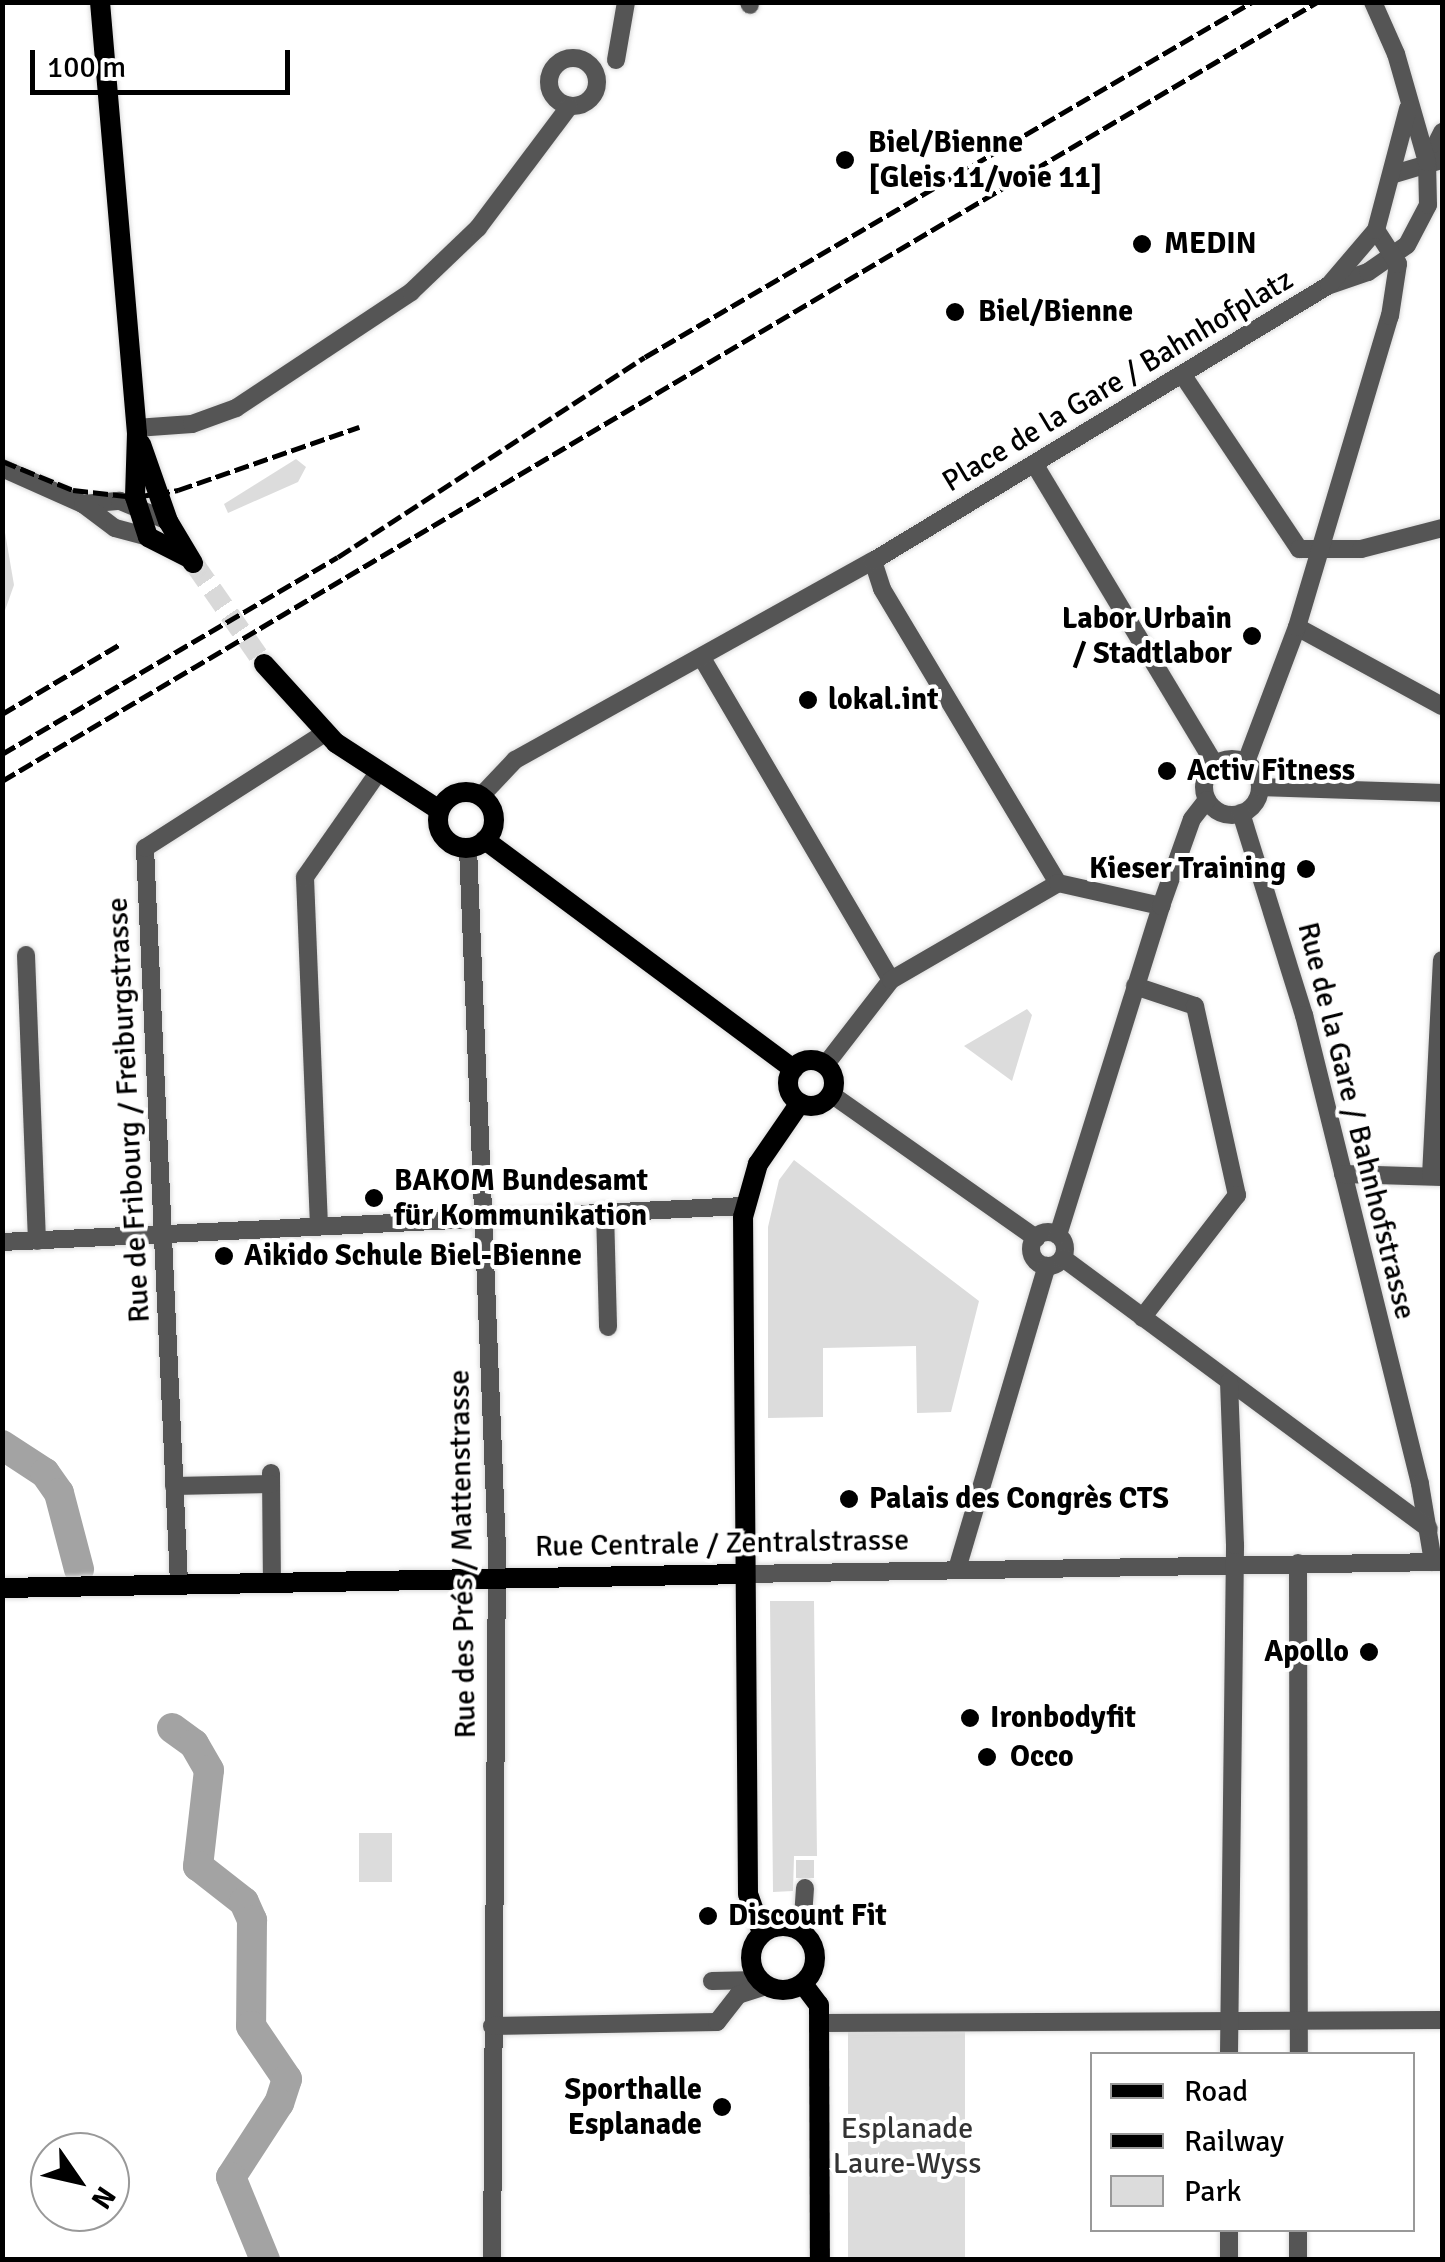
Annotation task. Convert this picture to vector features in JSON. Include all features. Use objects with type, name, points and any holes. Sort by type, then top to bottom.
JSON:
[{"type":"main road","points":[[100,2],[137,431],[138,506],[148,537],[192,562],[168,522],[137,431]]},
{"type":"main road","points":[[264,664],[326,733],[377,774],[439,810],[444,837],[476,844],[792,1069]]},
{"type":"main road","points":[[439,810],[457,793],[481,796],[494,817],[476,844]]},
{"type":"main road","points":[[804,1060],[826,1064],[834,1081],[832,1094],[817,1105],[800,1103],[788,1084],[792,1069],[804,1060]]},
{"type":"main road","points":[[762,1933],[782,1925],[802,1932],[815,1952],[803,1984],[785,1991],[762,1983],[750,1961],[762,1933],[748,1894],[745,1574],[744,1206],[758,1164],[800,1103]]},
{"type":"main road","name":"Rue Centrale / Zentralstrasse","points":[[2,1588],[745,1574]]},
{"type":"main road","points":[[803,1984],[819,2005],[820,2260]]},
{"type":"street","points":[[616,60],[626,2]]},
{"type":"street","points":[[1373,2],[1396,54],[1408,109],[1435,161]]},
{"type":"street","points":[[137,431],[212,419],[401,300],[478,228],[569,106]]},
{"type":"street","points":[[1215,764],[1204,781],[1208,800],[1225,814],[1241,814],[1255,803],[1260,787],[1246,762],[1297,626],[1390,316],[1399,271],[1394,255],[1376,230],[1394,174],[1408,109]]},
{"type":"street","points":[[1330,285],[1394,255],[1414,236],[1428,205],[1442,132]]},
{"type":"street","points":[[1394,174],[1435,161]]},
{"type":"street","name":"Place de la Gare / Bahnhofplatz","points":[[481,796],[515,760],[874,561],[1184,377],[1330,285],[1376,230]]},
{"type":"street","points":[[1184,377],[1295,546],[1320,552],[1361,549],[1442,528]]},
{"type":"street","points":[[1035,465],[1215,764]]},
{"type":"street","points":[[2,468],[83,504],[102,521],[148,537]]},
{"type":"street","points":[[83,504],[138,506],[168,522]]},
{"type":"street","points":[[874,561],[882,589],[1058,883],[1163,914]]},
{"type":"street","points":[[1297,626],[1442,706]]},
{"type":"street","points":[[702,658],[891,980]]},
{"type":"street","name":"Rue de Fribourg / Freiburgstrasse","points":[[179,1583],[145,848],[326,733]]},
{"type":"street","points":[[1215,764],[1246,762]]},
{"type":"street","points":[[319,1226],[305,877],[377,774]]},
{"type":"street","points":[[1260,787],[1442,793]]},
{"type":"street","points":[[957,1569],[1055,1262],[1058,1235],[1135,986],[1163,914],[1192,819],[1208,800]]},
{"type":"street","name":"Rue de la Gare / Bahnhofstrasse","points":[[1241,814],[1289,960],[1438,1562]]},
{"type":"street","name":"Rue des Prés / Mattenstrasse","points":[[476,844],[480,1218],[497,1579],[492,2260]]},
{"type":"street","points":[[826,1064],[891,980],[1058,883]]},
{"type":"street","points":[[26,956],[37,1241]]},
{"type":"street","points":[[1342,1174],[1437,1176],[1442,960]]},
{"type":"street","points":[[1135,986],[1195,1006],[1237,1195],[1142,1318]]},
{"type":"street","points":[[832,1094],[1036,1238],[1058,1235]]},
{"type":"street","points":[[2,1242],[744,1206]]},
{"type":"street","points":[[605,1212],[608,1326]]},
{"type":"street","points":[[1036,1238],[1032,1253],[1055,1262],[1142,1318],[1384,1489],[1429,1529]]},
{"type":"street","points":[[1229,2052],[1230,1382]]},
{"type":"street","points":[[174,1486],[271,1478],[272,1582]]},
{"type":"street","name":"Rue Centrale / Zentralstrasse","points":[[745,1574],[1438,1562]]},
{"type":"street","points":[[1298,1563],[1300,2052]]},
{"type":"street","points":[[802,1932],[805,1888]]},
{"type":"street","points":[[712,1981],[762,1983]]},
{"type":"street","points":[[492,2026],[716,2022],[738,1995],[762,1983]]},
{"type":"street","points":[[819,2023],[1442,2020]]},
{"type":"street","points":[[1229,2232],[1229,2260]]},
{"type":"street","points":[[1298,2232],[1298,2260]]},
{"type":"green space","points":[[296,459],[306,467],[298,482],[228,513],[224,504]]},
{"type":"green space","points":[[2,515],[14,585],[3,616],[2,616]]},
{"type":"green space","points":[[1027,1009],[1032,1015],[1012,1081],[964,1046]]},
{"type":"green space","points":[[794,1160],[979,1301],[951,1412],[917,1413],[916,1346],[823,1348],[823,1417],[768,1418],[768,1227],[779,1180]]},
{"type":"green space","points":[[770,1601],[814,1601],[817,1856],[794,1856],[793,1891],[773,1892]]},
{"type":"green space","points":[[359,1833],[392,1833],[392,1882],[359,1882]]},
{"type":"green space","name":"Esplanade Laure-Wyss","points":[[848,2032],[965,2032],[965,2259],[848,2259]]},
{"type":"waterway","points":[[2,1445],[45,1473],[59,1493],[79,1569]]},
{"type":"waterway","points":[[172,1728],[194,1744],[209,1770],[198,1866],[244,1902],[252,1920],[251,2026],[287,2079],[279,2103],[231,2177],[265,2260]]},
{"type":"tunnel","points":[[195,565],[264,664]]},
{"type":"tunnel","points":[[805,1860],[805,1888]]},
{"type":"railway","points":[[2,754],[338,557],[645,357],[1252,2]]},
{"type":"railway","points":[[2,781],[1317,2]]},
{"type":"railway","points":[[2,461],[73,490],[135,497],[178,490],[359,427]]},
{"type":"railway","points":[[2,714],[122,643]]},
{"type":"place","name":"Biel/Bienne [Gleis 11/voie 11]","points":[[845,160]]},
{"type":"place","name":"MEDIN","points":[[1142,244]]},
{"type":"place","name":"Biel/Bienne","points":[[955,312]]},
{"type":"place","name":"Labor Urbain / Stadtlabor","points":[[1252,636]]},
{"type":"place","name":"lokal.int","points":[[808,700]]},
{"type":"place","name":"Activ Fitness","points":[[1167,771]]},
{"type":"place","name":"Kieser Training","points":[[1306,869]]},
{"type":"place","name":"BAKOM Bundesamt für Kommunikation","points":[[374,1198]]},
{"type":"place","name":"Aikido Schule Biel-Bienne","points":[[224,1256]]},
{"type":"place","name":"Palais des Congrès CTS","points":[[849,1499]]},
{"type":"place","name":"Apollo","points":[[1369,1652]]},
{"type":"place","name":"Ironbodyfit","points":[[970,1718]]},
{"type":"place","name":"Occo","points":[[987,1757]]},
{"type":"place","name":"Discount Fit","points":[[708,1916]]},
{"type":"place","name":"Sporthalle Esplanade","points":[[722,2107]]}]
